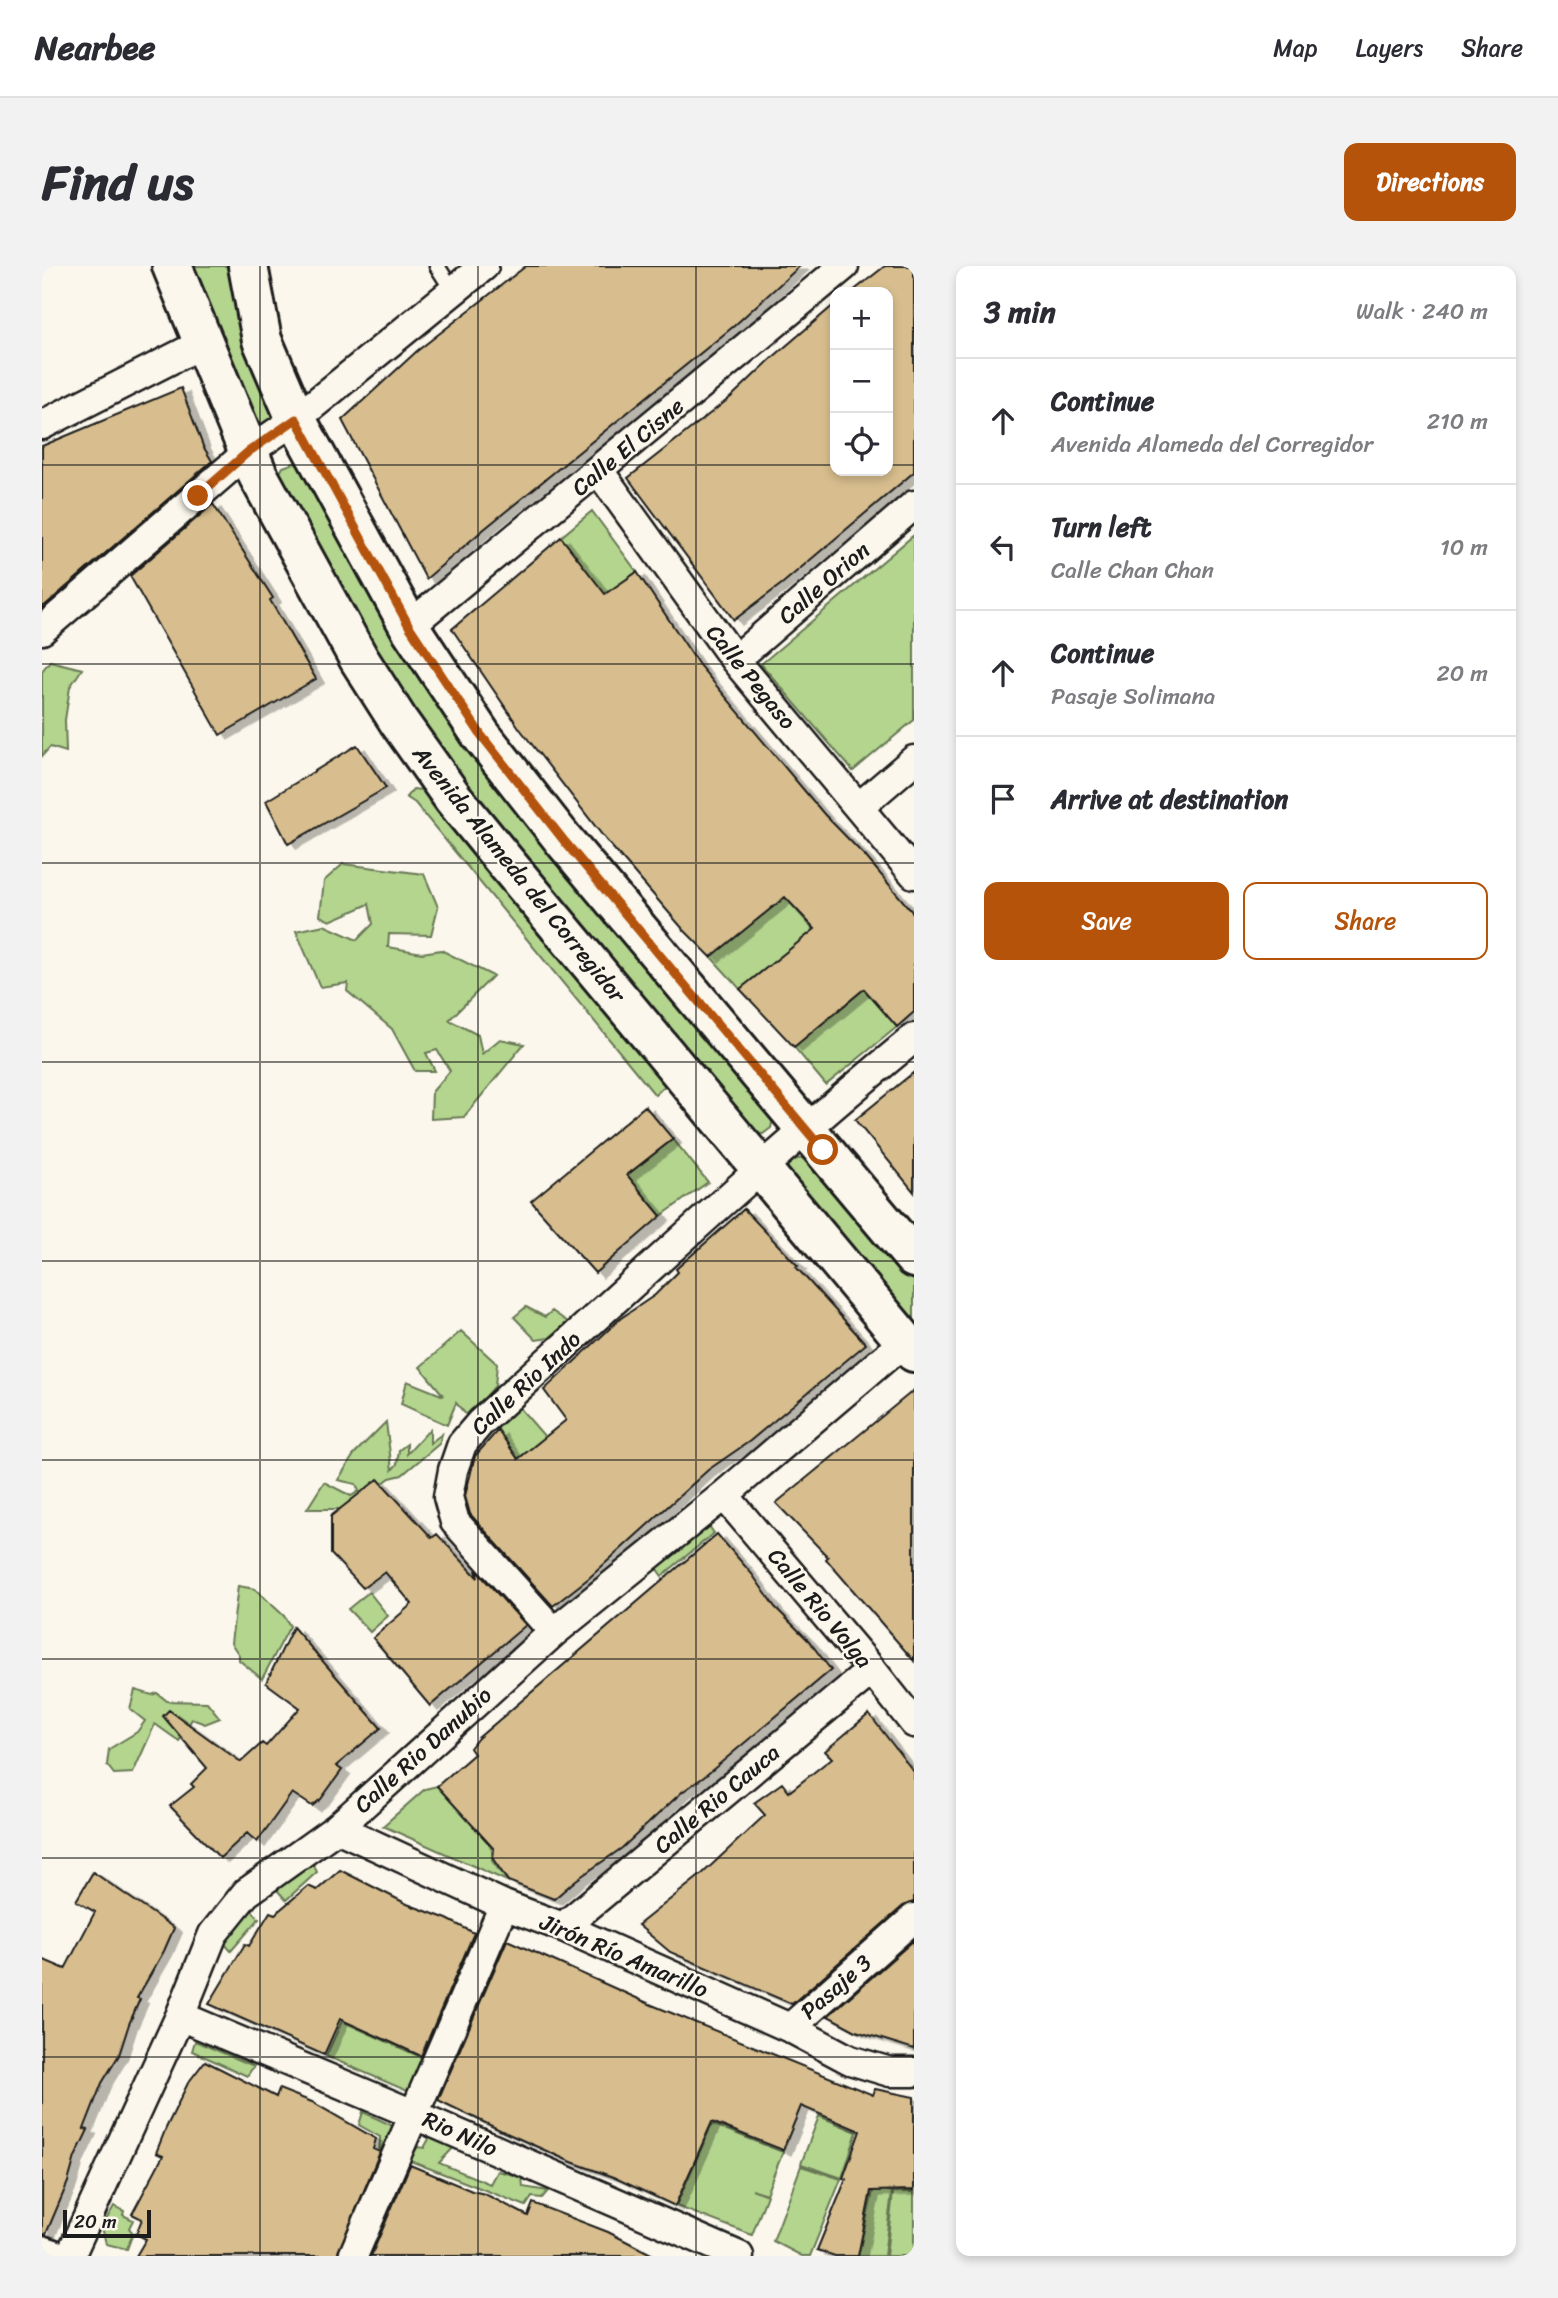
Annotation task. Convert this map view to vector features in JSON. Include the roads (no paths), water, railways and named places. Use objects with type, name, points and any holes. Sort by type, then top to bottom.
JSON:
[{"type":"main road","name":"Avenida Alameda del Corregidor","points":[[172,266],[266,490],[359,659],[446,787],[502,859],[910,1347]]},
{"type":"main road","points":[[248,266],[262,340],[296,419],[409,626],[481,735],[565,842],[914,1258]]},
{"type":"street","points":[[42,630],[248,452],[296,419],[484,266]]},
{"type":"street","name":"Calle El Cisne","points":[[409,626],[844,266]]},
{"type":"street","points":[[42,425],[203,343]]},
{"type":"street","name":"Calle Pegaso","points":[[599,471],[735,660],[914,874]]},
{"type":"street","name":"Calle Orion","points":[[735,660],[914,505]]},
{"type":"street","points":[[859,807],[914,760]]},
{"type":"street","name":"Calle Rio Indo","points":[[554,1632],[455,1522],[448,1497],[462,1444],[480,1423],[760,1169],[914,1038]]},
{"type":"street","name":"Calle Rio Danubio","points":[[70,2256],[180,2016],[213,1934],[246,1893],[337,1828],[554,1632],[910,1347]]},
{"type":"street","name":"Calle Rio Volga","points":[[724,1495],[914,1723]]},
{"type":"street","name":"Calle Rio Cauca","points":[[563,1927],[872,1670]]},
{"type":"street","name":"Jirón Río Amarillo","points":[[337,1828],[504,1905],[563,1927],[790,2028],[850,2060],[890,2072],[914,2072]]},
{"type":"street","points":[[353,2256],[504,1905]]},
{"type":"street","name":"Pasaje 3","points":[[790,2028],[914,1918]]},
{"type":"street","name":"Rio Nilo","points":[[180,2016],[739,2256]]},
{"type":"street","points":[[42,2250],[60,2256]]},
{"type":"lane","points":[[437,266],[453,291]]}]
